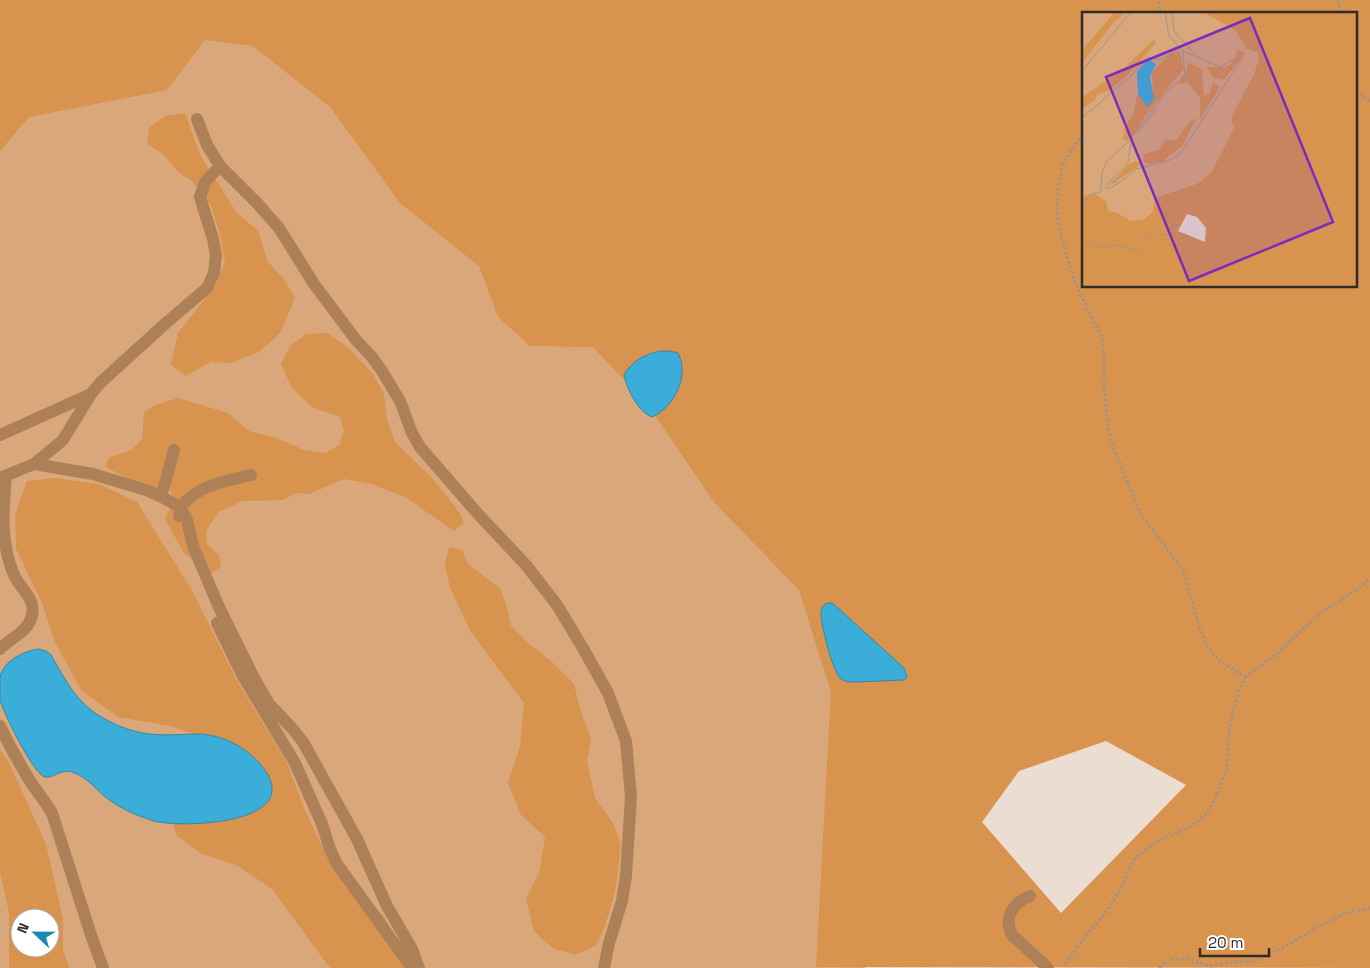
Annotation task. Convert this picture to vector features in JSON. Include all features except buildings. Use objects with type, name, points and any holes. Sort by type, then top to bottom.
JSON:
[{"type":"lane","points":[[197,119],[207,144],[220,166],[279,228],[314,284],[382,371],[400,401],[412,433],[420,447],[478,514],[526,565],[557,605],[608,694],[626,741],[631,797],[626,876],[622,901],[609,943],[604,968]]},
{"type":"lane","points":[[0,650],[25,629],[32,617],[32,606],[28,594],[17,582],[8,562],[3,542],[3,477],[34,464],[63,440],[90,394],[100,383],[207,288],[214,273],[216,255],[200,197],[205,182],[220,166]]},
{"type":"lane","points":[[0,435],[90,394]]},
{"type":"lane","points":[[160,496],[174,450]]},
{"type":"lane","points":[[34,464],[92,474],[146,490],[180,507],[187,520],[193,546],[218,605],[254,678],[269,704],[303,742],[356,839],[387,906],[412,949],[427,968]]},
{"type":"lane","points":[[251,475],[216,483],[204,488],[187,499],[180,507],[179,521],[186,550],[244,678],[295,763],[322,824],[337,864],[412,968]]},
{"type":"lane","points":[[0,726],[21,766],[52,813],[103,968]]},
{"type":"lane","points":[[1030,896],[1015,904],[1009,917],[1008,928],[1012,935],[1048,968]]},
{"type":"lane","points":[[412,949],[419,968]]},
{"type":"path","points":[[1358,92],[1370,101]]},
{"type":"path","points":[[1082,136],[1064,161],[1058,188],[1056,216],[1076,285],[1102,338],[1106,412],[1110,439],[1141,515],[1182,568],[1200,630],[1208,647],[1218,660],[1245,677]]},
{"type":"path","points":[[1062,968],[1107,911],[1121,889],[1135,858],[1151,846],[1190,827],[1204,817],[1212,806],[1226,771],[1230,726],[1235,703],[1245,677],[1276,655],[1328,608],[1359,588],[1370,578]]},
{"type":"path","points":[[1159,968],[1172,960],[1186,958],[1209,966],[1240,961],[1254,961],[1287,946],[1312,930],[1345,913],[1370,908]]},
{"type":"shaded area","points":[[0,0],[1370,0],[1370,968],[816,967],[831,692],[799,590],[714,502],[647,404],[593,347],[530,346],[498,317],[479,266],[400,203],[330,107],[253,46],[205,40],[167,90],[29,117],[0,151]],"holes":[[[1106,741],[1186,785],[1061,913],[982,822],[1019,771]]]},
{"type":"shaded area","points":[[269,3],[681,308],[864,618],[865,968],[0,968],[0,72]]},
{"type":"shaded area","points":[[185,113],[200,155],[236,212],[258,231],[268,262],[283,278],[295,298],[280,333],[259,352],[231,363],[211,362],[186,376],[171,365],[178,333],[215,286],[225,262],[220,235],[211,205],[192,181],[178,172],[164,155],[147,144],[149,128],[165,116]]},
{"type":"shaded area","points":[[327,333],[348,347],[373,374],[384,394],[387,419],[395,442],[432,478],[459,512],[464,523],[454,531],[405,497],[371,484],[344,479],[309,494],[296,493],[283,500],[243,501],[218,512],[206,531],[207,544],[219,555],[221,566],[211,574],[184,553],[165,519],[174,499],[169,486],[152,488],[120,475],[105,466],[110,457],[132,450],[142,439],[144,412],[155,405],[178,398],[228,413],[249,431],[277,438],[304,450],[325,453],[339,445],[344,431],[340,417],[312,407],[292,388],[281,364],[290,346],[306,334]]},
{"type":"shaded area","points":[[54,478],[99,484],[137,502],[191,589],[239,684],[287,763],[304,808],[322,846],[385,918],[407,968],[331,968],[272,889],[236,865],[200,853],[176,835],[172,818],[220,744],[171,726],[118,717],[82,691],[56,644],[41,601],[16,549],[15,515],[27,481]]},
{"type":"shaded area","points":[[449,547],[462,550],[468,564],[500,588],[511,626],[574,684],[580,709],[591,739],[587,761],[595,798],[613,823],[621,844],[615,893],[604,929],[595,946],[575,955],[552,948],[534,931],[526,899],[539,873],[545,837],[521,815],[508,783],[520,746],[524,703],[471,632],[450,588],[445,564]]},
{"type":"shaded area","points":[[0,750],[9,763],[46,844],[63,919],[63,949],[69,968],[9,968],[9,913],[0,872]]},
{"type":"water","points":[[661,351],[678,353],[682,371],[681,381],[673,399],[660,413],[652,417],[642,410],[634,399],[624,375],[639,359]]},
{"type":"water","points":[[827,603],[832,603],[838,608],[904,668],[907,677],[904,680],[855,682],[845,681],[840,678],[830,657],[821,619],[822,607]]},
{"type":"water","points":[[38,649],[46,651],[51,655],[68,684],[91,710],[111,722],[126,729],[150,734],[199,734],[219,737],[247,752],[262,766],[268,775],[272,792],[265,804],[251,813],[231,819],[209,823],[167,823],[148,819],[121,807],[77,774],[67,771],[45,777],[40,774],[26,755],[0,699],[0,677],[5,666],[15,658]]}]
